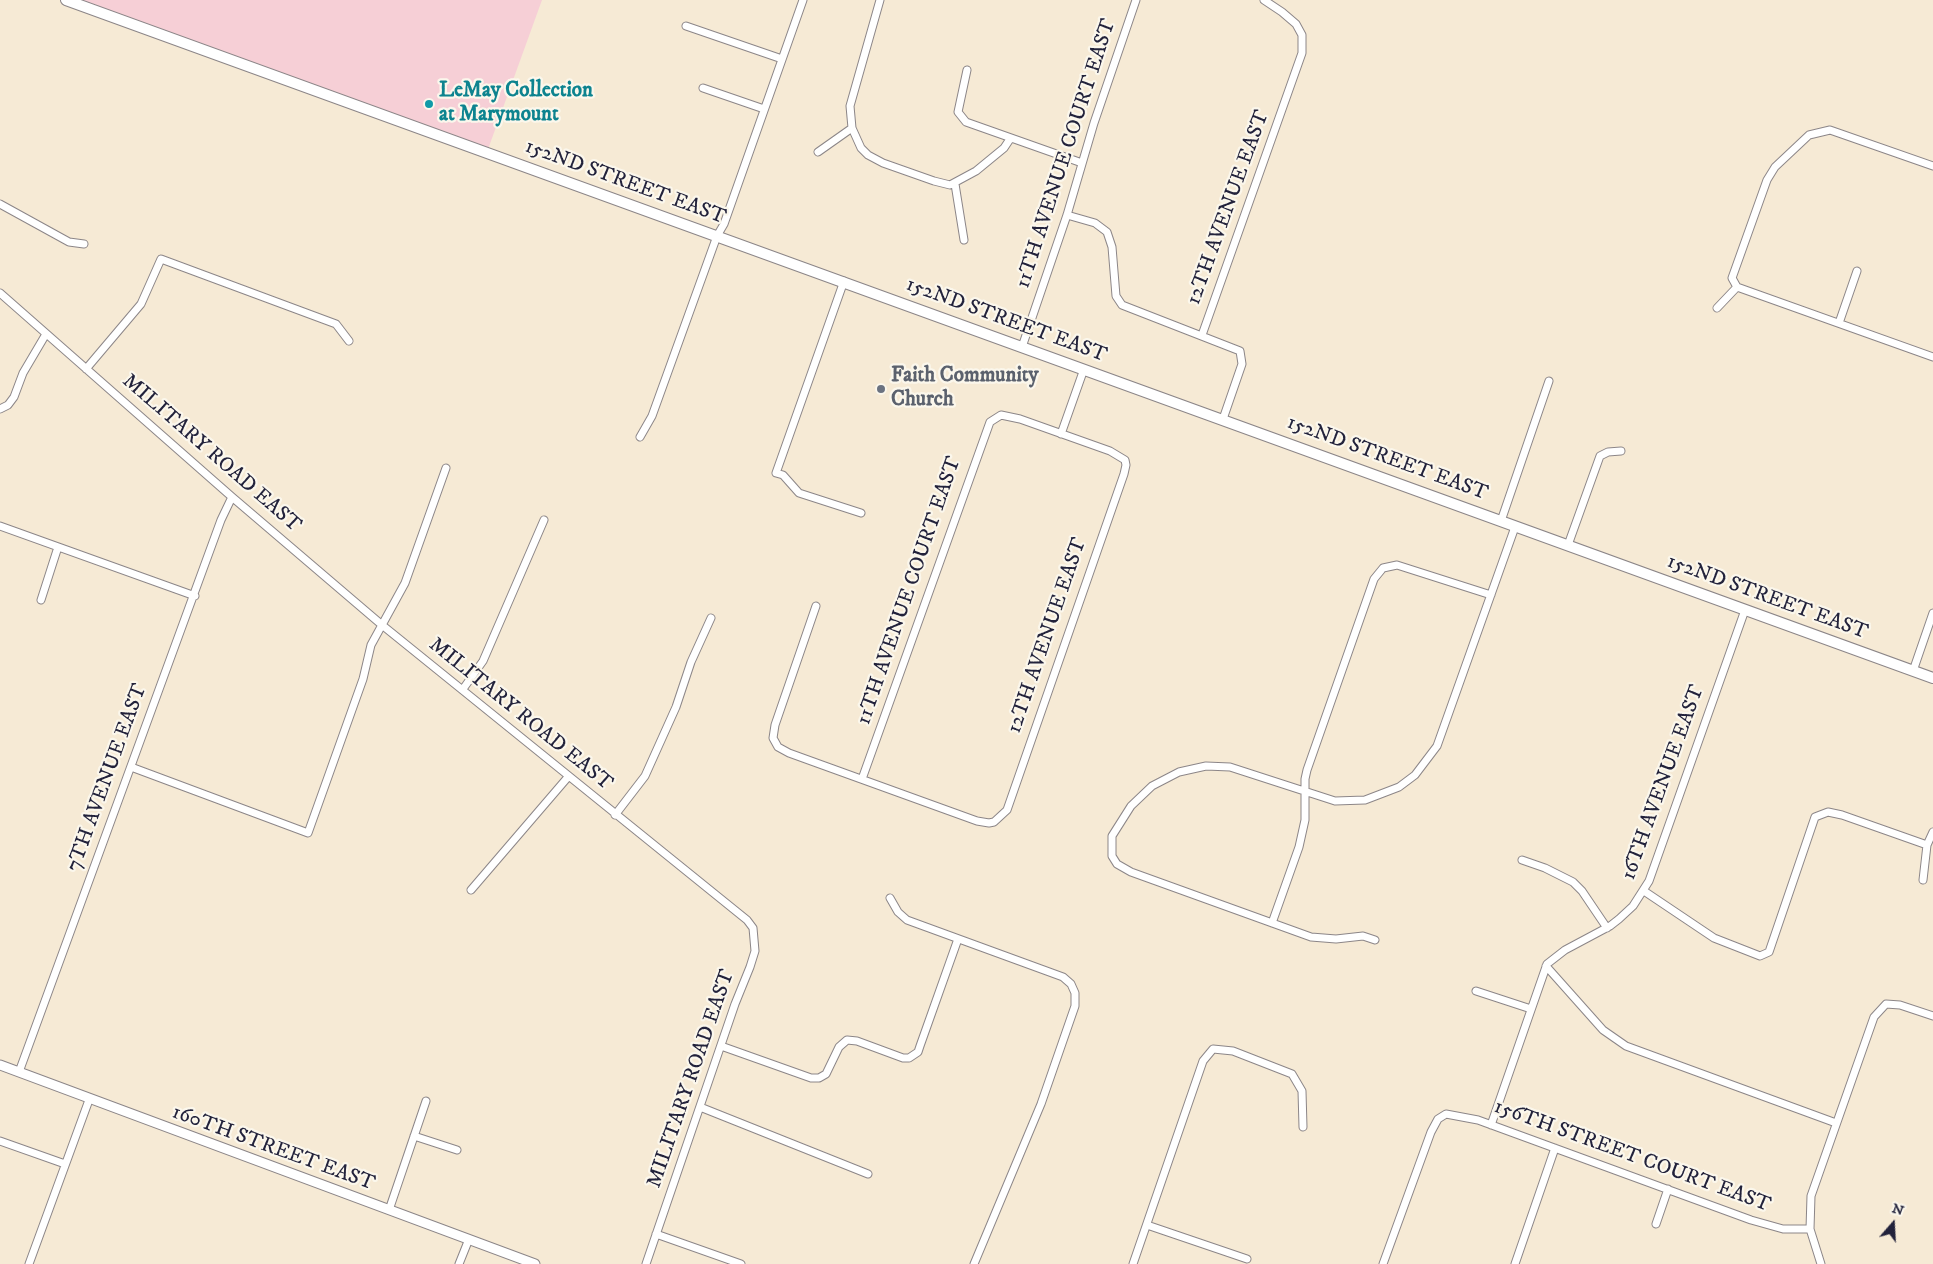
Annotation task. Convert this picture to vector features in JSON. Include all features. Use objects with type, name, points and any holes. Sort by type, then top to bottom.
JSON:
[{"type":"main road","name":"152ND STREET EAST","points":[[66,0],[1933,678]]},
{"type":"street","points":[[640,437],[652,416],[717,236],[724,224],[803,0]]},
{"type":"street","points":[[880,0],[850,100],[852,128],[858,143],[868,155],[934,181],[955,184],[990,160],[1004,148],[1010,139]]},
{"type":"street","name":"11TH AVENUE COURT EAST","points":[[1022,346],[1067,215],[1082,163],[1136,0]]},
{"type":"street","name":"12TH AVENUE EAST","points":[[1223,419],[1243,359],[1240,351],[1202,335],[1302,53],[1302,35],[1296,24],[1264,0]]},
{"type":"street","points":[[686,26],[782,58]]},
{"type":"street","points":[[967,70],[960,103],[960,115],[966,122],[1082,163]]},
{"type":"street","points":[[703,88],[764,109]]},
{"type":"street","points":[[818,152],[852,128]]},
{"type":"street","points":[[1933,166],[1830,130],[1821,131],[1804,138],[1770,174],[1732,278],[1737,288],[1933,357]]},
{"type":"street","points":[[955,184],[964,240]]},
{"type":"street","points":[[0,204],[69,242],[84,244]]},
{"type":"street","points":[[1067,215],[1095,223],[1107,232],[1112,247],[1116,296],[1122,305],[1132,311],[1202,335]]},
{"type":"street","points":[[86,369],[141,304],[161,259],[336,324],[349,341]]},
{"type":"street","points":[[1839,323],[1858,271]]},
{"type":"street","points":[[844,282],[776,473],[783,475],[799,492],[861,513]]},
{"type":"street","points":[[1717,308],[1737,288]]},
{"type":"street","name":"MILITARY ROAD EAST","points":[[0,293],[232,497],[382,625],[747,920],[753,928],[756,938],[755,951],[646,1264]]},
{"type":"street","points":[[0,409],[8,405],[14,397],[23,373],[46,334]]},
{"type":"street","points":[[1061,434],[1084,369]]},
{"type":"street","points":[[1501,521],[1549,381]]},
{"type":"street","name":"11TH AVENUE COURT EAST","points":[[862,779],[986,428],[995,418],[1002,415],[1020,418],[1061,434]]},
{"type":"street","name":"12TH AVENUE EAST","points":[[862,779],[989,824],[998,820],[1007,810],[1124,474],[1125,461],[1110,451],[1061,434]]},
{"type":"street","points":[[1568,545],[1600,456],[1608,452],[1621,451]]},
{"type":"street","points":[[131,767],[308,833],[363,679],[371,645],[405,583],[446,468]]},
{"type":"street","name":"7TH AVENUE EAST","points":[[19,1072],[195,596],[221,520],[232,497]]},
{"type":"street","points":[[463,689],[483,661],[544,520]]},
{"type":"street","points":[[0,526],[195,596]]},
{"type":"street","points":[[1375,940],[1362,936],[1336,939],[1311,937],[1132,872],[1117,864],[1112,856],[1112,836],[1131,806],[1152,786],[1179,772],[1206,766],[1230,768],[1335,801],[1365,800],[1391,792],[1415,775],[1437,746],[1515,527]]},
{"type":"street","points":[[40,600],[58,547]]},
{"type":"street","points":[[1272,923],[1299,847],[1305,820],[1307,770],[1369,590],[1379,572],[1388,565],[1397,565],[1490,595]]},
{"type":"street","points":[[816,606],[775,725],[774,742],[778,747],[789,753],[862,779]]},
{"type":"street","name":"16TH AVENUE EAST","points":[[1546,966],[1558,954],[1607,928],[1633,906],[1644,891],[1660,854],[1745,610]]},
{"type":"street","points":[[1913,670],[1933,613]]},
{"type":"street","points":[[615,815],[645,776],[676,707],[690,662],[711,618]]},
{"type":"street","points":[[471,890],[568,777]]},
{"type":"street","points":[[1644,891],[1714,938],[1756,955],[1765,954],[1769,952],[1815,817],[1828,812],[1842,815],[1927,845]]},
{"type":"street","points":[[1923,880],[1927,845],[1933,832]]},
{"type":"street","points":[[1522,860],[1545,868],[1573,882],[1607,928]]},
{"type":"street","points":[[890,898],[898,912],[907,920],[1063,977],[1071,984],[1076,999],[1041,1104],[974,1264]]},
{"type":"street","points":[[721,1046],[811,1078],[823,1076],[830,1069],[839,1046],[847,1040],[858,1041],[903,1058],[909,1058],[918,1052],[958,939]]},
{"type":"street","points":[[1491,1125],[1546,966],[1603,1030],[1626,1046],[1836,1123]]},
{"type":"street","points":[[1476,991],[1531,1009]]},
{"type":"street","points":[[1821,1264],[1810,1229],[1812,1196],[1874,1017],[1886,1004],[1900,1005],[1933,1016]]},
{"type":"street","points":[[1133,1264],[1203,1061],[1213,1049],[1233,1051],[1292,1074],[1300,1084],[1302,1091],[1303,1127]]},
{"type":"street","name":"160TH STREET EAST","points":[[0,1065],[89,1100],[535,1264]]},
{"type":"street","points":[[29,1264],[89,1100]]},
{"type":"street","points":[[389,1210],[426,1101]]},
{"type":"street","points":[[700,1106],[868,1174]]},
{"type":"street","name":"156TH STREET COURT EAST","points":[[1383,1264],[1431,1132],[1442,1115],[1463,1116],[1491,1125],[1783,1229],[1810,1229]]},
{"type":"street","points":[[414,1136],[457,1150]]},
{"type":"street","points":[[0,1141],[65,1164]]},
{"type":"street","points":[[1515,1264],[1555,1148]]},
{"type":"street","points":[[1656,1224],[1668,1189]]},
{"type":"street","points":[[1147,1224],[1248,1259]]},
{"type":"street","points":[[656,1234],[741,1264]]},
{"type":"street","points":[[459,1264],[469,1239]]},
{"type":"shaded area","name":"LeMay Collection at Marymount","points":[[66,0],[542,0],[487,152]]},
{"type":"place","name":"LeMay Collection at Marymount","points":[[429,104]]},
{"type":"place","name":"Faith Community Church","points":[[881,389]]}]
